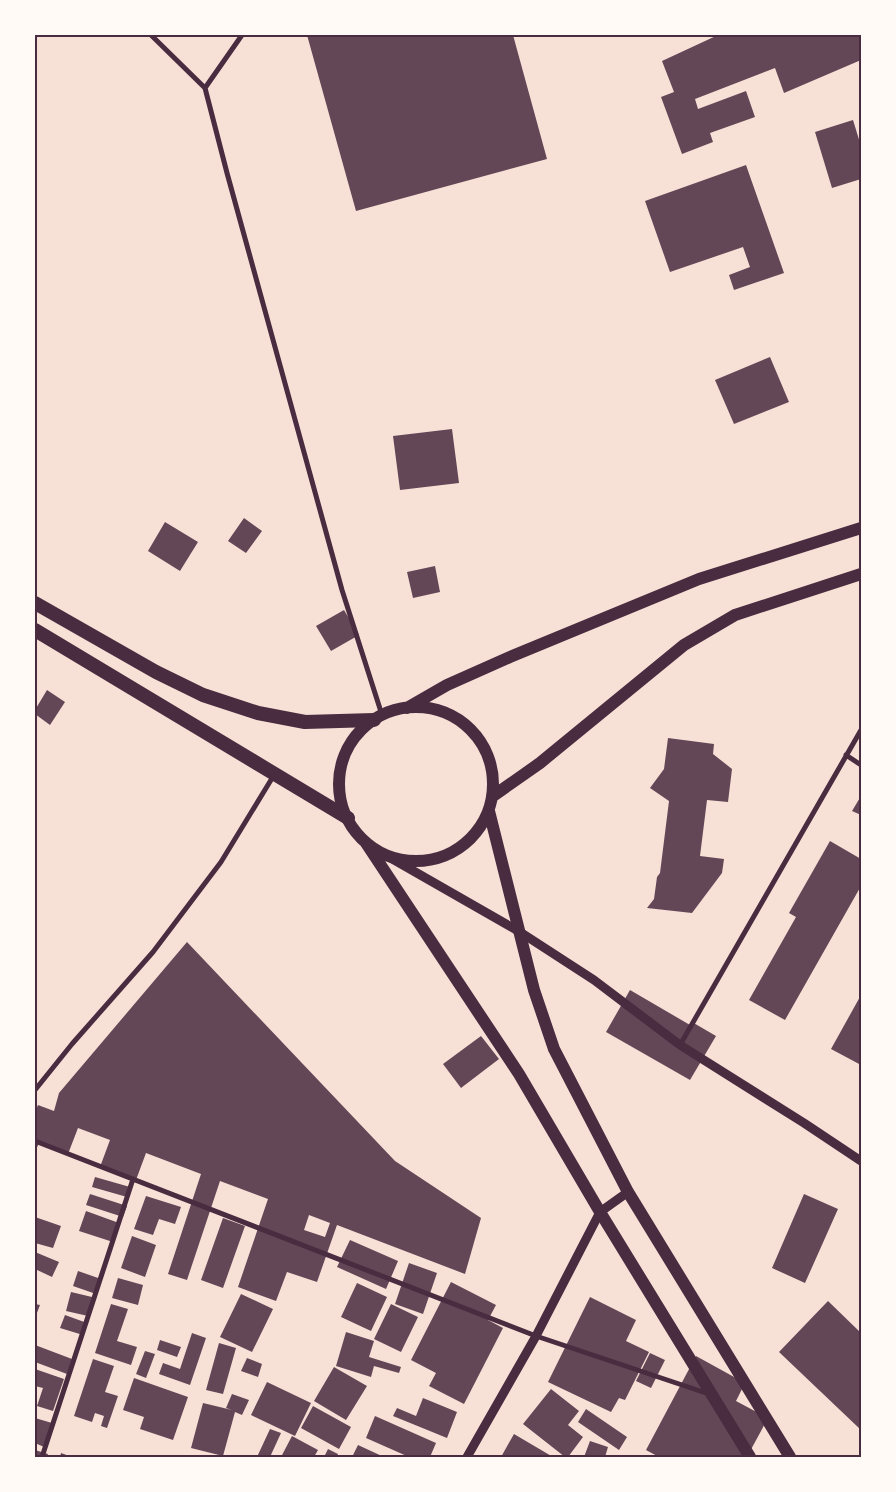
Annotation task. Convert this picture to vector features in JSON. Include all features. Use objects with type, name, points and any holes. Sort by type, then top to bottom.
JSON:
[{"type":"highway","points":[[35,603],[156,672],[203,695],[258,713],[305,722],[378,718]]},
{"type":"highway","points":[[35,630],[348,818]]},
{"type":"main road","points":[[750,1457],[518,1074],[366,843],[352,827],[343,809],[339,790],[340,769],[347,750],[358,733],[378,718],[407,708],[448,686],[510,657],[699,579],[861,528]]},
{"type":"main road","points":[[493,796],[540,763],[684,645],[735,615],[861,574]]},
{"type":"main road","points":[[366,843],[382,853],[407,861],[432,860],[456,850],[476,834],[489,811],[493,796],[493,773],[486,750],[472,731],[453,717],[430,709],[407,708]]},
{"type":"main road","points":[[489,811],[534,990],[554,1049],[628,1192],[790,1457]]},
{"type":"street","points":[[151,35],[205,88],[378,718]]},
{"type":"street","points":[[205,88],[242,35]]},
{"type":"street","points":[[680,1045],[861,730]]},
{"type":"street","points":[[846,755],[861,765]]},
{"type":"street","points":[[35,1090],[72,1044],[152,952],[221,862],[274,775]]},
{"type":"street","points":[[382,853],[520,932],[594,980],[680,1045],[861,1161]]},
{"type":"street","points":[[35,1141],[536,1336],[712,1395]]},
{"type":"street","points":[[42,1457],[133,1179]]},
{"type":"street","points":[[467,1457],[536,1336],[600,1212],[628,1192]]},
{"type":"building","points":[[307,35],[513,35],[547,159],[356,211]]},
{"type":"building","points":[[718,35],[861,35],[861,60],[784,93],[775,68],[695,99],[698,109],[746,91],[755,117],[710,133],[713,142],[682,154],[661,97],[674,92],[662,61]]},
{"type":"building","points":[[853,120],[861,146],[861,179],[832,188],[815,132]]},
{"type":"building","points":[[746,165],[784,273],[734,290],[729,275],[750,267],[743,247],[670,272],[645,201]]},
{"type":"building","points":[[770,357],[789,402],[734,424],[715,380]]},
{"type":"building","points":[[452,429],[459,483],[400,490],[393,436]]},
{"type":"building","points":[[244,518],[262,531],[246,553],[228,541]]},
{"type":"building","points":[[165,522],[198,542],[180,571],[148,551]]},
{"type":"building","points":[[435,566],[440,592],[413,598],[407,572]]},
{"type":"building","points":[[344,610],[359,635],[331,651],[316,626]]},
{"type":"building","points":[[47,690],[65,702],[50,725],[35,714],[35,710]]},
{"type":"building","points":[[668,738],[714,744],[713,754],[732,769],[728,802],[707,800],[700,856],[724,859],[722,873],[692,913],[647,908],[654,899],[657,877],[660,873],[669,801],[650,788],[664,769]]},
{"type":"building","points":[[861,796],[861,815],[852,811]]},
{"type":"building","points":[[830,841],[861,859],[861,886],[785,1020],[749,1000],[796,917],[789,913]]},
{"type":"building","points":[[187,942],[395,1161],[481,1218],[465,1274],[337,1225],[317,1282],[287,1272],[276,1301],[238,1287],[268,1199],[220,1181],[187,1280],[168,1274],[201,1174],[146,1153],[136,1180],[100,1167],[110,1140],[78,1128],[68,1154],[39,1143],[35,1152],[35,1112],[38,1105],[54,1111],[59,1093]],"holes":[[[309,1215],[330,1223],[325,1237],[304,1230]]]},
{"type":"building","points":[[630,990],[690,1025],[692,1022],[716,1036],[690,1080],[606,1032]]},
{"type":"building","points":[[861,995],[861,1065],[831,1049]]},
{"type":"building","points":[[481,1036],[499,1059],[461,1088],[443,1064]]},
{"type":"building","points":[[95,1177],[130,1187],[127,1197],[92,1187]]},
{"type":"building","points":[[90,1194],[127,1206],[123,1217],[86,1205]]},
{"type":"building","points":[[804,1194],[838,1209],[805,1283],[772,1268]]},
{"type":"building","points":[[146,1196],[181,1207],[175,1224],[159,1219],[153,1235],[134,1229]]},
{"type":"building","points":[[86,1211],[119,1223],[113,1242],[79,1231]]},
{"type":"building","points":[[35,1217],[61,1226],[53,1248],[35,1243]]},
{"type":"building","points":[[223,1218],[245,1226],[223,1288],[201,1280]]},
{"type":"building","points":[[132,1236],[156,1245],[145,1277],[121,1268]]},
{"type":"building","points":[[350,1240],[398,1261],[386,1289],[337,1267]]},
{"type":"building","points":[[35,1252],[59,1262],[52,1277],[35,1269]]},
{"type":"building","points":[[409,1263],[437,1273],[423,1314],[395,1304]]},
{"type":"building","points":[[78,1271],[101,1279],[96,1294],[73,1286]]},
{"type":"building","points":[[118,1278],[143,1285],[138,1305],[112,1298]]},
{"type":"building","points":[[451,1282],[496,1305],[488,1320],[503,1328],[464,1404],[429,1386],[436,1373],[411,1360]]},
{"type":"building","points":[[357,1283],[387,1297],[371,1331],[341,1317]]},
{"type":"building","points":[[71,1292],[92,1297],[88,1316],[66,1311]]},
{"type":"building","points":[[241,1294],[273,1309],[252,1352],[220,1337]]},
{"type":"building","points":[[590,1297],[636,1320],[626,1341],[649,1352],[625,1400],[619,1398],[611,1412],[548,1382]]},
{"type":"building","points":[[828,1301],[861,1333],[861,1430],[779,1352]]},
{"type":"building","points":[[35,1304],[40,1305],[35,1318]]},
{"type":"building","points":[[111,1304],[128,1309],[117,1341],[137,1347],[131,1365],[95,1353]]},
{"type":"building","points":[[391,1304],[418,1317],[401,1352],[374,1339]]},
{"type":"building","points":[[65,1315],[87,1323],[83,1335],[60,1328]]},
{"type":"building","points":[[346,1332],[374,1341],[369,1357],[401,1367],[399,1373],[374,1366],[371,1377],[336,1366]]},
{"type":"building","points":[[192,1333],[206,1338],[190,1385],[159,1374],[163,1363],[180,1369]]},
{"type":"building","points":[[160,1340],[181,1347],[177,1357],[157,1350]]},
{"type":"building","points":[[219,1343],[236,1348],[223,1394],[206,1390]]},
{"type":"building","points":[[35,1345],[72,1359],[67,1374],[35,1362]]},
{"type":"building","points":[[145,1351],[155,1354],[146,1378],[136,1374]]},
{"type":"building","points":[[650,1353],[665,1360],[651,1388],[636,1381]]},
{"type":"building","points":[[696,1356],[745,1383],[736,1401],[768,1418],[748,1455],[752,1457],[659,1457],[646,1450]]},
{"type":"building","points":[[247,1358],[262,1364],[258,1377],[241,1371]]},
{"type":"building","points":[[93,1359],[114,1366],[105,1392],[118,1396],[107,1428],[101,1426],[104,1416],[95,1413],[92,1422],[74,1416]]},
{"type":"building","points":[[334,1367],[367,1386],[346,1420],[314,1401]]},
{"type":"building","points":[[35,1369],[64,1379],[53,1411],[37,1406],[43,1388],[35,1386]]},
{"type":"building","points":[[134,1378],[188,1397],[173,1440],[140,1429],[144,1417],[123,1410]]},
{"type":"building","points":[[267,1382],[311,1403],[295,1436],[251,1415]]},
{"type":"building","points":[[551,1389],[579,1411],[568,1425],[583,1437],[568,1457],[565,1457],[523,1424]]},
{"type":"building","points":[[232,1394],[249,1400],[242,1415],[235,1412],[223,1456],[191,1448],[203,1403],[232,1410],[226,1408]]},
{"type":"building","points":[[423,1398],[457,1412],[447,1438],[393,1416],[397,1408],[416,1416]]},
{"type":"building","points":[[313,1406],[351,1427],[339,1449],[301,1428]]},
{"type":"building","points":[[586,1409],[627,1437],[619,1450],[578,1422]]},
{"type":"building","points":[[375,1416],[436,1443],[430,1457],[409,1457],[366,1438]]},
{"type":"building","points":[[35,1418],[52,1423],[44,1447],[35,1443]]},
{"type":"building","points":[[270,1429],[281,1433],[270,1457],[257,1457]]},
{"type":"building","points":[[514,1434],[553,1457],[501,1457]]},
{"type":"building","points":[[292,1436],[318,1450],[314,1457],[281,1457]]},
{"type":"building","points":[[590,1441],[608,1447],[605,1457],[584,1457]]},
{"type":"building","points":[[358,1445],[384,1457],[352,1457]]},
{"type":"building","points":[[328,1449],[338,1454],[337,1457],[324,1457]]},
{"type":"building","points":[[35,1450],[48,1454],[47,1457],[35,1457]]},
{"type":"building","points":[[61,1453],[72,1457],[60,1457]]}]
